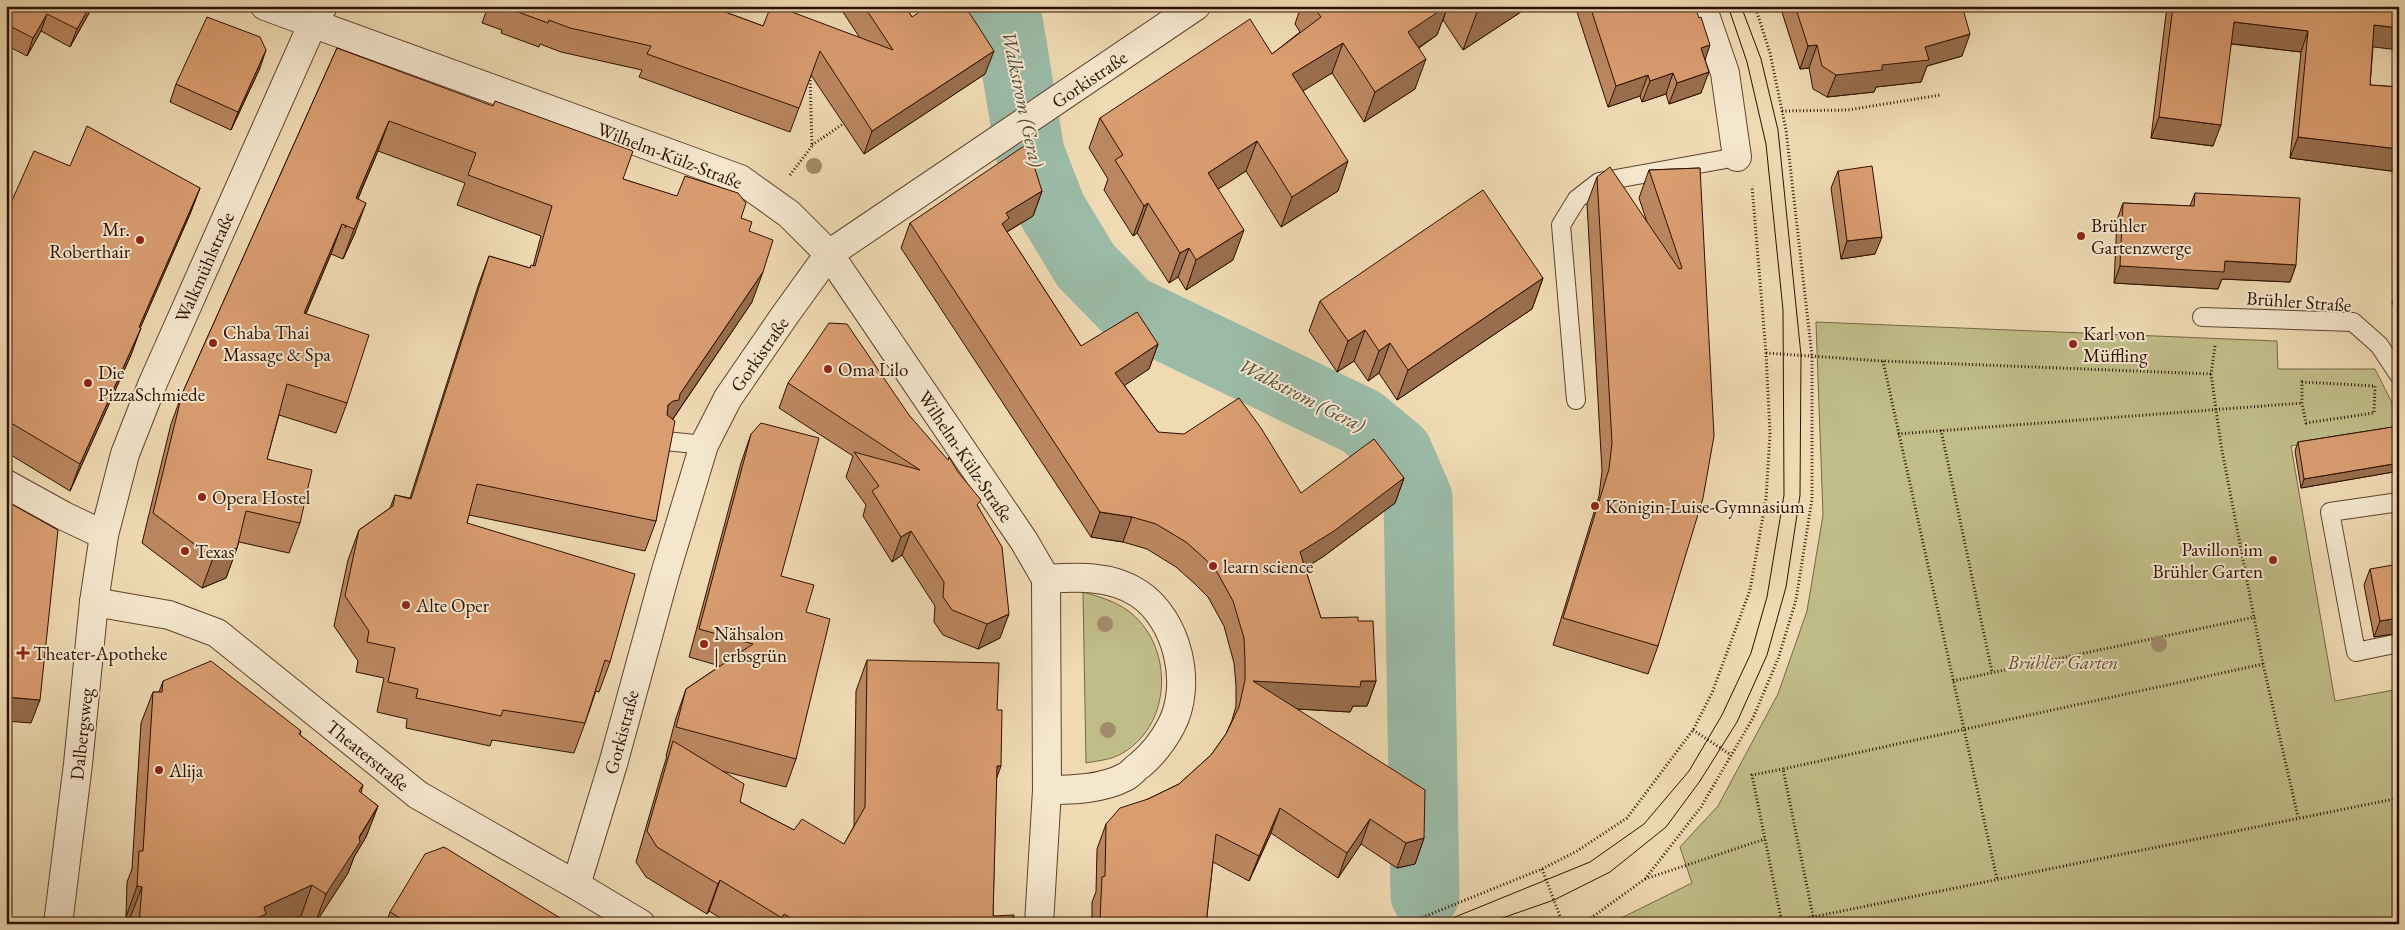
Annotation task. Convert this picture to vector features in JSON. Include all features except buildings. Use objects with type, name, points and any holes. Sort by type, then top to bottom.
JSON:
[{"type":"street","name":"Wilhelm-Külz-Straße","points":[[265,6],[318,15],[740,179],[789,214],[829,254],[1024,541],[1046,579],[1047,790],[1039,924]]},
{"type":"street","name":"Gorkistraße","points":[[576,884],[613,764],[665,574],[704,445],[728,398],[829,254],[1196,6]]},
{"type":"street","points":[[1702,6],[1725,73],[1737,157]]},
{"type":"street","name":"Walkmühlstraße","points":[[104,535],[125,454],[152,385],[318,15]]},
{"type":"street","points":[[6,484],[64,516],[104,535]]},
{"type":"street","name":"Dalbergsweg","points":[[58,924],[78,764],[94,602],[104,535]]},
{"type":"street","points":[[1046,579],[1081,576],[1116,583],[1138,593],[1161,614],[1175,642],[1181,669],[1178,703],[1172,725],[1154,753],[1125,777],[1083,790],[1047,790]]},
{"type":"street","name":"Theaterstraße","points":[[94,602],[169,615],[217,633],[418,795],[576,884],[641,924]]},
{"type":"lane","points":[[1576,400],[1561,224],[1578,199],[1599,182],[1737,157]]},
{"type":"lane","name":"Brühler Straße","points":[[2202,317],[2353,322],[2379,345],[2399,375]]},
{"type":"lane","points":[[666,441],[704,445]]},
{"type":"lane","points":[[2399,502],[2330,512],[2356,652],[2399,643]]},
{"type":"path","points":[[1645,880],[1701,807],[1753,718],[1778,659],[1796,600],[1812,499],[1812,356],[1786,130],[1770,53],[1755,6]]},
{"type":"path","points":[[812,146],[809,76],[817,71]]},
{"type":"path","points":[[1782,111],[1848,110],[1940,95]]},
{"type":"path","points":[[771,201],[812,146],[844,124]]},
{"type":"path","points":[[1406,924],[1542,869],[1577,851],[1627,818],[1693,730],[1712,693],[1750,590],[1766,499],[1770,442],[1766,353],[1750,156],[1737,157]]},
{"type":"path","points":[[2217,337],[2212,374],[2216,410],[2254,616],[2298,817]]},
{"type":"path","points":[[1766,353],[1883,361],[2212,374]]},
{"type":"path","points":[[1883,361],[1997,879]]},
{"type":"path","points":[[2302,382],[2375,386],[2374,413],[2306,422],[2302,403],[2302,382]]},
{"type":"path","points":[[1898,434],[2302,403]]},
{"type":"path","points":[[1941,430],[1992,672]]},
{"type":"path","points":[[1953,681],[2254,616]]},
{"type":"path","points":[[1782,923],[1752,775],[2264,664]]},
{"type":"path","points":[[1693,730],[1731,755]]},
{"type":"path","points":[[1783,768],[1814,916]]},
{"type":"path","points":[[1778,924],[2399,798]]},
{"type":"path","points":[[1578,924],[1591,918],[1645,880],[1765,838]]},
{"type":"path","points":[[1542,869],[1563,924]]},
{"type":"green space","name":"Brühler Garten","points":[[1816,322],[2277,341],[2278,369],[2375,369],[2399,417],[2399,428],[2291,446],[2335,701],[2399,689],[2399,924],[1609,924],[1692,883],[1680,847],[1718,806],[1778,694],[1807,611],[1823,515]]},
{"type":"green space","points":[[1083,592],[1120,605],[1131,613],[1145,628],[1155,647],[1161,667],[1158,708],[1149,726],[1137,743],[1115,757],[1086,763]]},
{"type":"waterway","name":"Walkstrom (Gera)","points":[[1004,6],[1030,153],[1052,210],[1086,266],[1128,309],[1362,422],[1398,452],[1418,498],[1425,895]]},
{"type":"tram line","points":[[1438,924],[1590,862],[1644,824],[1689,771],[1722,715],[1751,653],[1767,597],[1784,495],[1783,310],[1766,144],[1747,62],[1728,6]]},
{"type":"tram line","points":[[1485,924],[1554,900],[1610,872],[1666,827],[1700,781],[1737,722],[1767,655],[1786,587],[1800,495],[1801,355],[1778,130],[1761,59],[1741,6]]},
{"type":"place","name":"Brühler Gartenzwerge","points":[[2081,236]]},
{"type":"place","name":"Mr. Roberthair","points":[[140,240]]},
{"type":"place","name":"Chaba Thai Massage & Spa","points":[[213,343]]},
{"type":"place","name":"Karl von Müffling","points":[[2073,344]]},
{"type":"place","name":"Oma Lilo","points":[[828,369]]},
{"type":"place","name":"Die PizzaSchmiede","points":[[88,383]]},
{"type":"place","name":"Opera Hostel","points":[[202,497]]},
{"type":"place","name":"Königin-Luise-Gymnasium","points":[[1595,506]]},
{"type":"place","name":"Texas","points":[[185,551]]},
{"type":"place","name":"Pavillon im Brühler Garten","points":[[2273,560]]},
{"type":"place","name":"learn science","points":[[1213,566]]},
{"type":"place","name":"Alte Oper","points":[[406,605]]},
{"type":"place","name":"Nähsalon | erbsgrün","points":[[704,644]]},
{"type":"place","name":"Theater-Apotheke","points":[[23,653]]},
{"type":"place","name":"Alija","points":[[159,770]]}]
